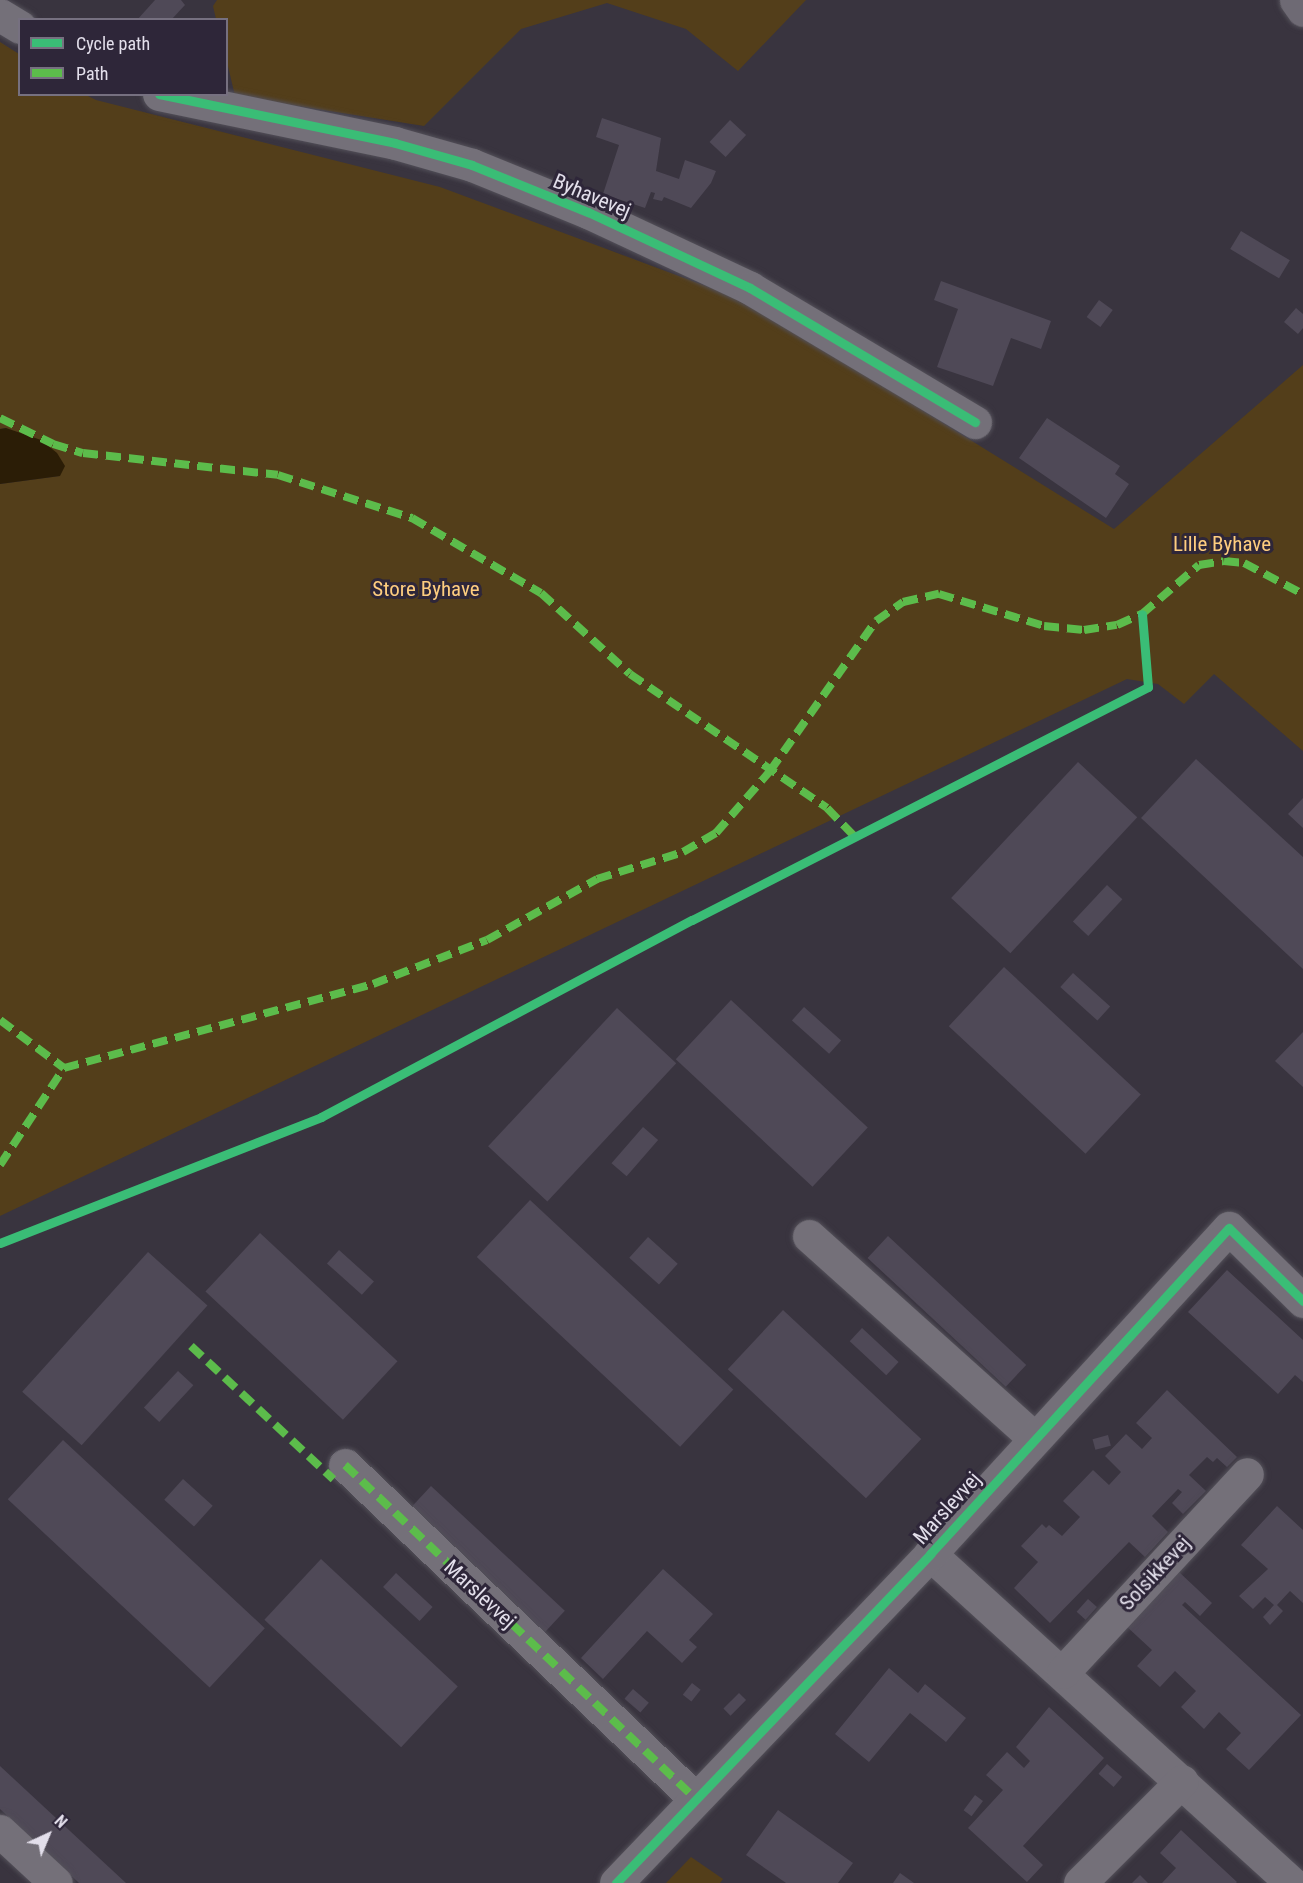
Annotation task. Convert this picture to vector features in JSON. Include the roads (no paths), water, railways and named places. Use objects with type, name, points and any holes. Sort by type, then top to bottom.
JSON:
[{"type":"main road","points":[[1296,0],[1303,10]]},
{"type":"street","points":[[0,15],[18,26]]},
{"type":"street","name":"Byhavevej","points":[[169,96],[395,143],[471,165],[588,212],[750,288],[975,422]]},
{"type":"street","name":"Marslevvej","points":[[616,1883],[694,1797],[930,1554],[1229,1228],[1303,1301]]},
{"type":"street","points":[[809,1236],[1034,1438]]},
{"type":"street","name":"Marslevvej","points":[[345,1466],[694,1797]]},
{"type":"street","name":"Solsikkevej","points":[[1063,1672],[1246,1474]]},
{"type":"street","points":[[930,1554],[1063,1672],[1292,1883]]},
{"type":"street","points":[[1080,1883],[1182,1781]]},
{"type":"street","points":[[0,1832],[56,1883]]},
{"type":"park label","name":"Lille Byhave","points":[[1222,544]]},
{"type":"park label","name":"Store Byhave","points":[[426,589]]}]
